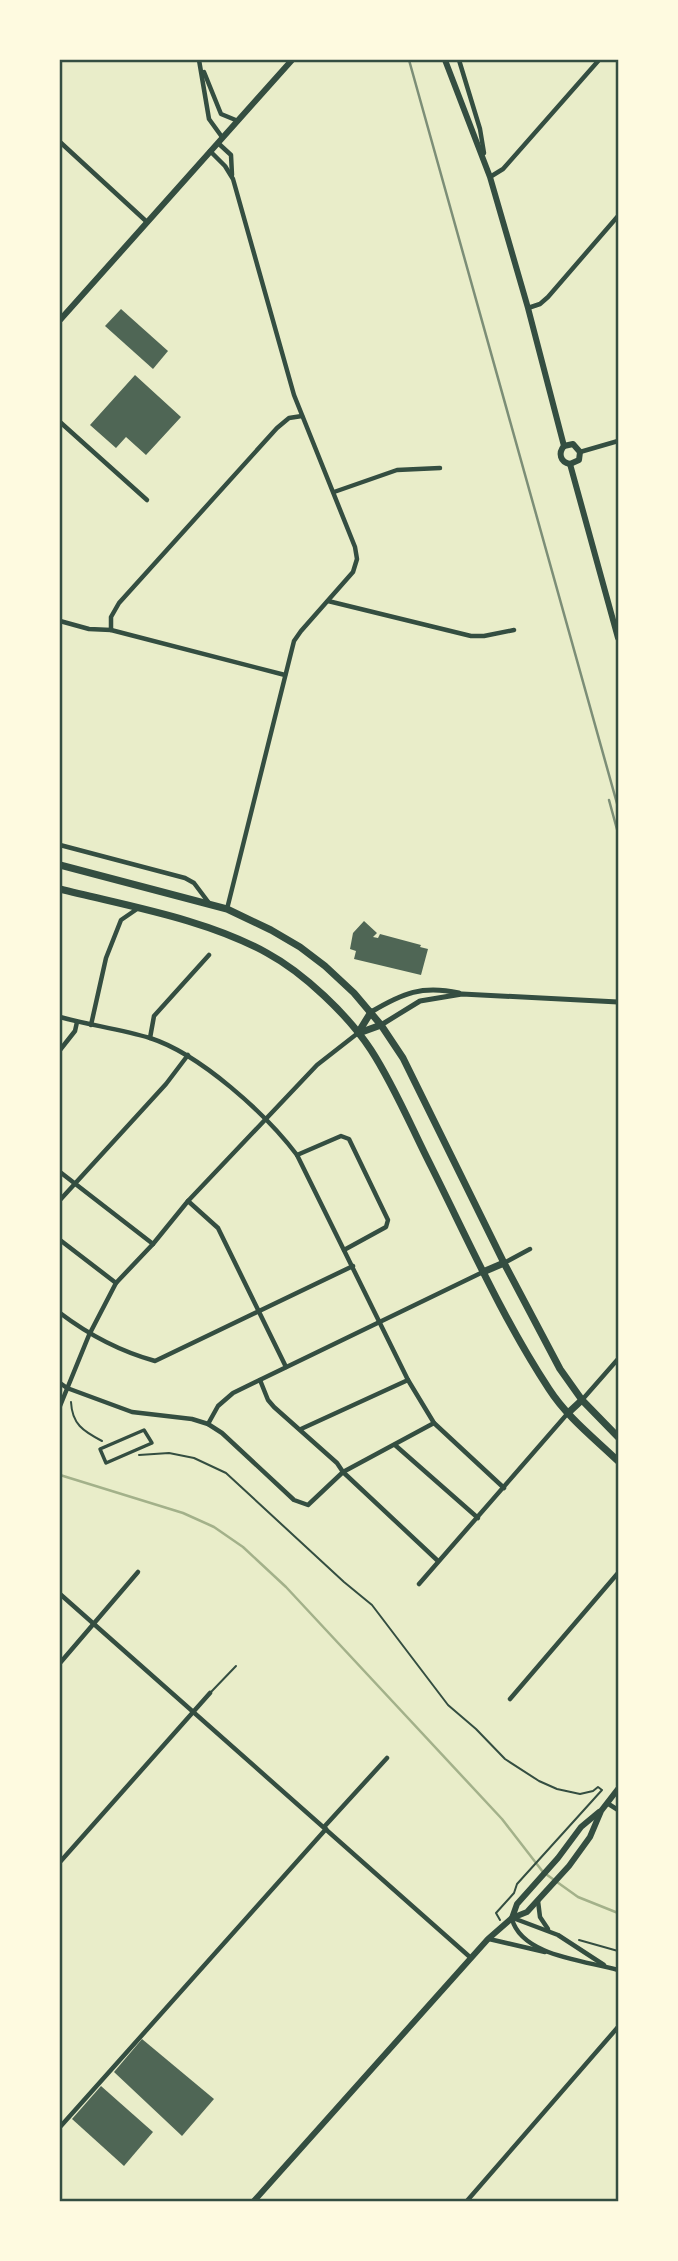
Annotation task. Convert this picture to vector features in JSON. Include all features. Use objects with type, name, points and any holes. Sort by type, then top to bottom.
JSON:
[{"type":"main road","points":[[60,320],[292,60]]},
{"type":"main road","points":[[445,60],[486,165],[528,308],[564,446],[561,457],[570,464],[618,638]]},
{"type":"main road","points":[[564,446],[573,444],[580,452],[579,460],[570,464]]},
{"type":"main road","points":[[60,864],[227,909],[271,930],[308,953],[344,983],[381,1025],[410,1070],[504,1263],[560,1369],[582,1400],[618,1437]]},
{"type":"main road","points":[[60,889],[237,938],[269,954],[333,1005],[371,1050],[483,1272],[550,1390],[568,1413],[618,1461]]},
{"type":"main road","points":[[358,1033],[371,1012]]},
{"type":"main road","points":[[358,1033],[381,1025]]},
{"type":"main road","points":[[483,1272],[504,1263]]},
{"type":"main road","points":[[568,1413],[582,1400]]},
{"type":"main road","points":[[253,2202],[488,1939],[512,1918],[525,1913],[540,1900],[569,1866],[590,1836],[601,1811],[618,1789]]},
{"type":"main road","points":[[512,1918],[515,1906],[558,1858],[581,1827],[601,1811]]},
{"type":"street","points":[[459,60],[480,129],[486,165]]},
{"type":"street","points":[[489,177],[506,166],[599,60]]},
{"type":"street","points":[[200,62],[221,113],[238,121]]},
{"type":"street","points":[[200,62],[209,119],[231,155],[233,179],[294,396],[358,558],[353,572],[297,635],[227,909]]},
{"type":"street","points":[[60,142],[147,222]]},
{"type":"street","points":[[210,151],[233,179]]},
{"type":"street","points":[[528,308],[540,304],[548,297],[618,216]]},
{"type":"street","points":[[111,630],[112,615],[120,603],[276,428],[289,418],[302,416]]},
{"type":"street","points":[[60,422],[147,500]]},
{"type":"street","points":[[580,452],[618,441]]},
{"type":"street","points":[[334,492],[397,470],[440,468]]},
{"type":"street","points":[[328,601],[471,636],[480,637],[514,630]]},
{"type":"street","points":[[60,621],[89,629],[111,630],[285,675]]},
{"type":"street","points":[[60,845],[185,877],[194,883],[209,904]]},
{"type":"street","points":[[91,1026],[106,958],[121,920],[136,909]]},
{"type":"street","points":[[150,1038],[154,1016],[209,955]]},
{"type":"street","points":[[371,1012],[396,998],[424,989],[462,994],[618,1002]]},
{"type":"street","points":[[381,1025],[420,1001],[462,994]]},
{"type":"street","points":[[60,1017],[150,1038],[188,1055],[244,1099],[265,1121],[297,1155],[408,1380],[434,1423],[504,1488]]},
{"type":"street","points":[[60,1050],[75,1031],[77,1022]]},
{"type":"street","points":[[60,1406],[89,1335],[116,1283],[188,1201],[317,1065],[358,1033]]},
{"type":"street","points":[[60,1199],[166,1084],[188,1055]]},
{"type":"street","points":[[297,1155],[341,1136],[349,1139],[388,1220],[386,1227],[344,1250]]},
{"type":"street","points":[[60,1172],[153,1244]]},
{"type":"street","points":[[188,1201],[218,1228],[286,1367]]},
{"type":"street","points":[[60,1240],[116,1283]]},
{"type":"street","points":[[504,1263],[530,1249]]},
{"type":"street","points":[[60,1313],[89,1335],[132,1355],[155,1360],[353,1266]]},
{"type":"street","points":[[208,1424],[226,1398],[483,1272]]},
{"type":"street","points":[[582,1400],[618,1359]]},
{"type":"street","points":[[260,1380],[268,1400],[438,1560]]},
{"type":"street","points":[[301,1429],[408,1380]]},
{"type":"street","points":[[60,1382],[67,1388],[132,1412],[192,1419],[208,1424],[222,1433],[294,1500],[308,1505],[343,1472],[434,1423]]},
{"type":"street","points":[[419,1584],[568,1413]]},
{"type":"street","points":[[144,1430],[152,1443],[106,1463],[100,1449],[109,1445],[144,1430]]},
{"type":"street","points":[[395,1445],[478,1518]]},
{"type":"street","points":[[60,1663],[138,1572]]},
{"type":"street","points":[[510,1699],[618,1573]]},
{"type":"street","points":[[60,1594],[471,1958]]},
{"type":"street","points":[[60,1862],[210,1693]]},
{"type":"street","points":[[60,2127],[387,1758]]},
{"type":"street","points":[[607,1803],[618,1810]]},
{"type":"street","points":[[540,1900],[541,1919],[550,1931]]},
{"type":"street","points":[[512,1918],[550,1931],[605,1966]]},
{"type":"street","points":[[512,1918],[514,1926],[529,1940],[556,1955]]},
{"type":"street","points":[[488,1939],[618,1970]]},
{"type":"street","points":[[466,2202],[618,2027]]},
{"type":"lane","points":[[210,1693],[236,1666]]},
{"type":"path","points":[[62,1399],[71,1402],[71,1416],[78,1425],[109,1445]]},
{"type":"path","points":[[129,1453],[143,1456],[169,1453],[194,1458],[226,1473],[372,1605],[448,1705],[505,1759],[557,1789],[580,1794],[598,1787],[601,1790],[520,1881],[514,1893],[496,1913]]},
{"type":"path","points":[[583,1942],[618,1951]]},
{"type":"building","points":[[121,309],[168,351],[153,369],[105,326]]},
{"type":"building","points":[[135,375],[181,417],[146,455],[126,437],[116,448],[90,425]]},
{"type":"building","points":[[364,921],[377,933],[373,937],[378,938],[380,934],[428,949],[421,975],[354,959],[356,951],[350,949],[353,933]]},
{"type":"building","points":[[142,2039],[214,2099],[182,2136],[114,2072]]},
{"type":"building","points":[[101,2086],[153,2132],[124,2166],[72,2119]]},
{"type":"waterway","points":[[60,1475],[183,1513],[214,1527],[243,1547],[286,1587],[502,1819],[543,1872],[578,1897],[618,1913]]},
{"type":"railway","points":[[409,60],[618,807]]},
{"type":"railway","points":[[609,800],[618,833]]}]
